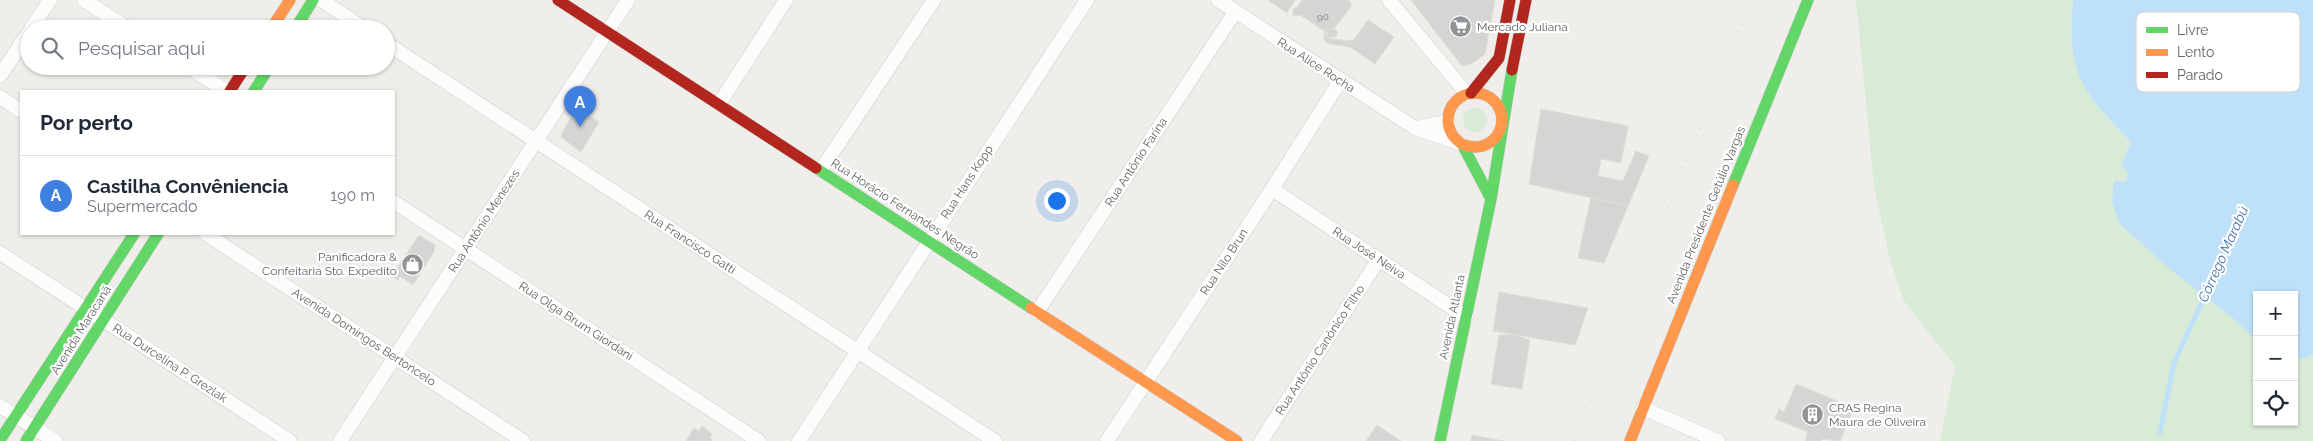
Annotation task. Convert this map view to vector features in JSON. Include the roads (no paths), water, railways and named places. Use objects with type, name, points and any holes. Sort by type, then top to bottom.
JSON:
[{"type":"street","points":[[37,20],[50,0]]},
{"type":"street","points":[[84,0],[115,20]]},
{"type":"street","points":[[277,20],[290,0]]},
{"type":"street","points":[[301,20],[313,0]]},
{"type":"street","points":[[321,0],[351,20]]},
{"type":"street","name":"Rua Horácio Fernandes Negrão","points":[[558,0],[1237,441]]},
{"type":"street","name":"Rua Antônio Menezes","points":[[340,441],[628,0]]},
{"type":"street","points":[[719,104],[786,0]]},
{"type":"street","points":[[821,170],[934,0]]},
{"type":"street","name":"Rua Hans Kopp","points":[[799,441],[1088,0]]},
{"type":"street","name":"Rua Alice Rocha","points":[[1218,0],[1415,128],[1462,144]]},
{"type":"street","points":[[1389,0],[1469,94]]},
{"type":"street","points":[[1491,199],[1462,144],[1450,131],[1448,122],[1452,105],[1469,94],[1499,58],[1510,0]]},
{"type":"street","name":"Avenida Atlanta","points":[[1440,441],[1491,199],[1502,124],[1526,0]]},
{"type":"street","name":"Avenida Presidente Getúlio Vargas","points":[[1630,441],[1808,0]]},
{"type":"street","name":"Rua Antônio Farina","points":[[1037,312],[1236,12]]},
{"type":"street","points":[[0,76],[20,46]]},
{"type":"street","name":"Rua Francisco Gatti","points":[[395,49],[995,441]]},
{"type":"street","points":[[201,75],[224,90]]},
{"type":"street","points":[[231,90],[240,75]]},
{"type":"street","points":[[255,90],[264,75]]},
{"type":"street","name":"Rua Nilo Brun","points":[[1107,441],[1272,189],[1340,81]]},
{"type":"street","points":[[1462,144],[1470,147],[1488,144],[1500,132],[1502,124],[1499,108],[1494,101],[1479,93],[1469,94]]},
{"type":"street","points":[[0,97],[20,110]]},
{"type":"street","points":[[1415,128],[1448,122]]},
{"type":"street","name":"Rua José Neiva","points":[[1272,189],[1466,317]]},
{"type":"street","name":"Rua Olga Brum Giordani","points":[[395,203],[759,441]]},
{"type":"street","name":"Avenida Maracanã","points":[[0,440],[133,235]]},
{"type":"street","name":"Avenida Maracanã","points":[[26,441],[157,235]]},
{"type":"street","name":"Avenida Domingos Bertoncelo","points":[[208,235],[522,441]]},
{"type":"street","name":"Rua Durcelina P. Grezlak","points":[[0,253],[290,441]]},
{"type":"street","name":"Rua Antônio Canônico Filho","points":[[1260,441],[1379,259]]},
{"type":"street","points":[[49,365],[67,377]]},
{"type":"street","points":[[0,406],[54,441]]},
{"type":"street","points":[[1643,408],[1695,436],[1718,441]]},
{"type":"water","points":[[2073,0],[2313,0],[2313,355],[2302,359],[2298,358],[2298,291],[2253,291],[2253,337],[2235,320],[2171,270],[2119,223],[2112,202],[2114,181],[2126,181],[2128,173],[2121,165],[2131,142],[2087,91],[2075,63],[2072,45]]},
{"type":"waterway","name":"Córrego Marabú","points":[[2160,432],[2174,363],[2207,291]]},
{"type":"railway","points":[[1574,441],[1751,0]]},
{"type":"place","name":"Mercado Juliana","points":[[1461,27]]},
{"type":"place","name":"Castilha Convêniencia","points":[[580,127]]},
{"type":"place","name":"Panificadora & Confeitaria Sto. Expedito","points":[[413,264]]},
{"type":"place","name":"CRAS Regina Maura de Oliveira","points":[[1813,415]]}]
